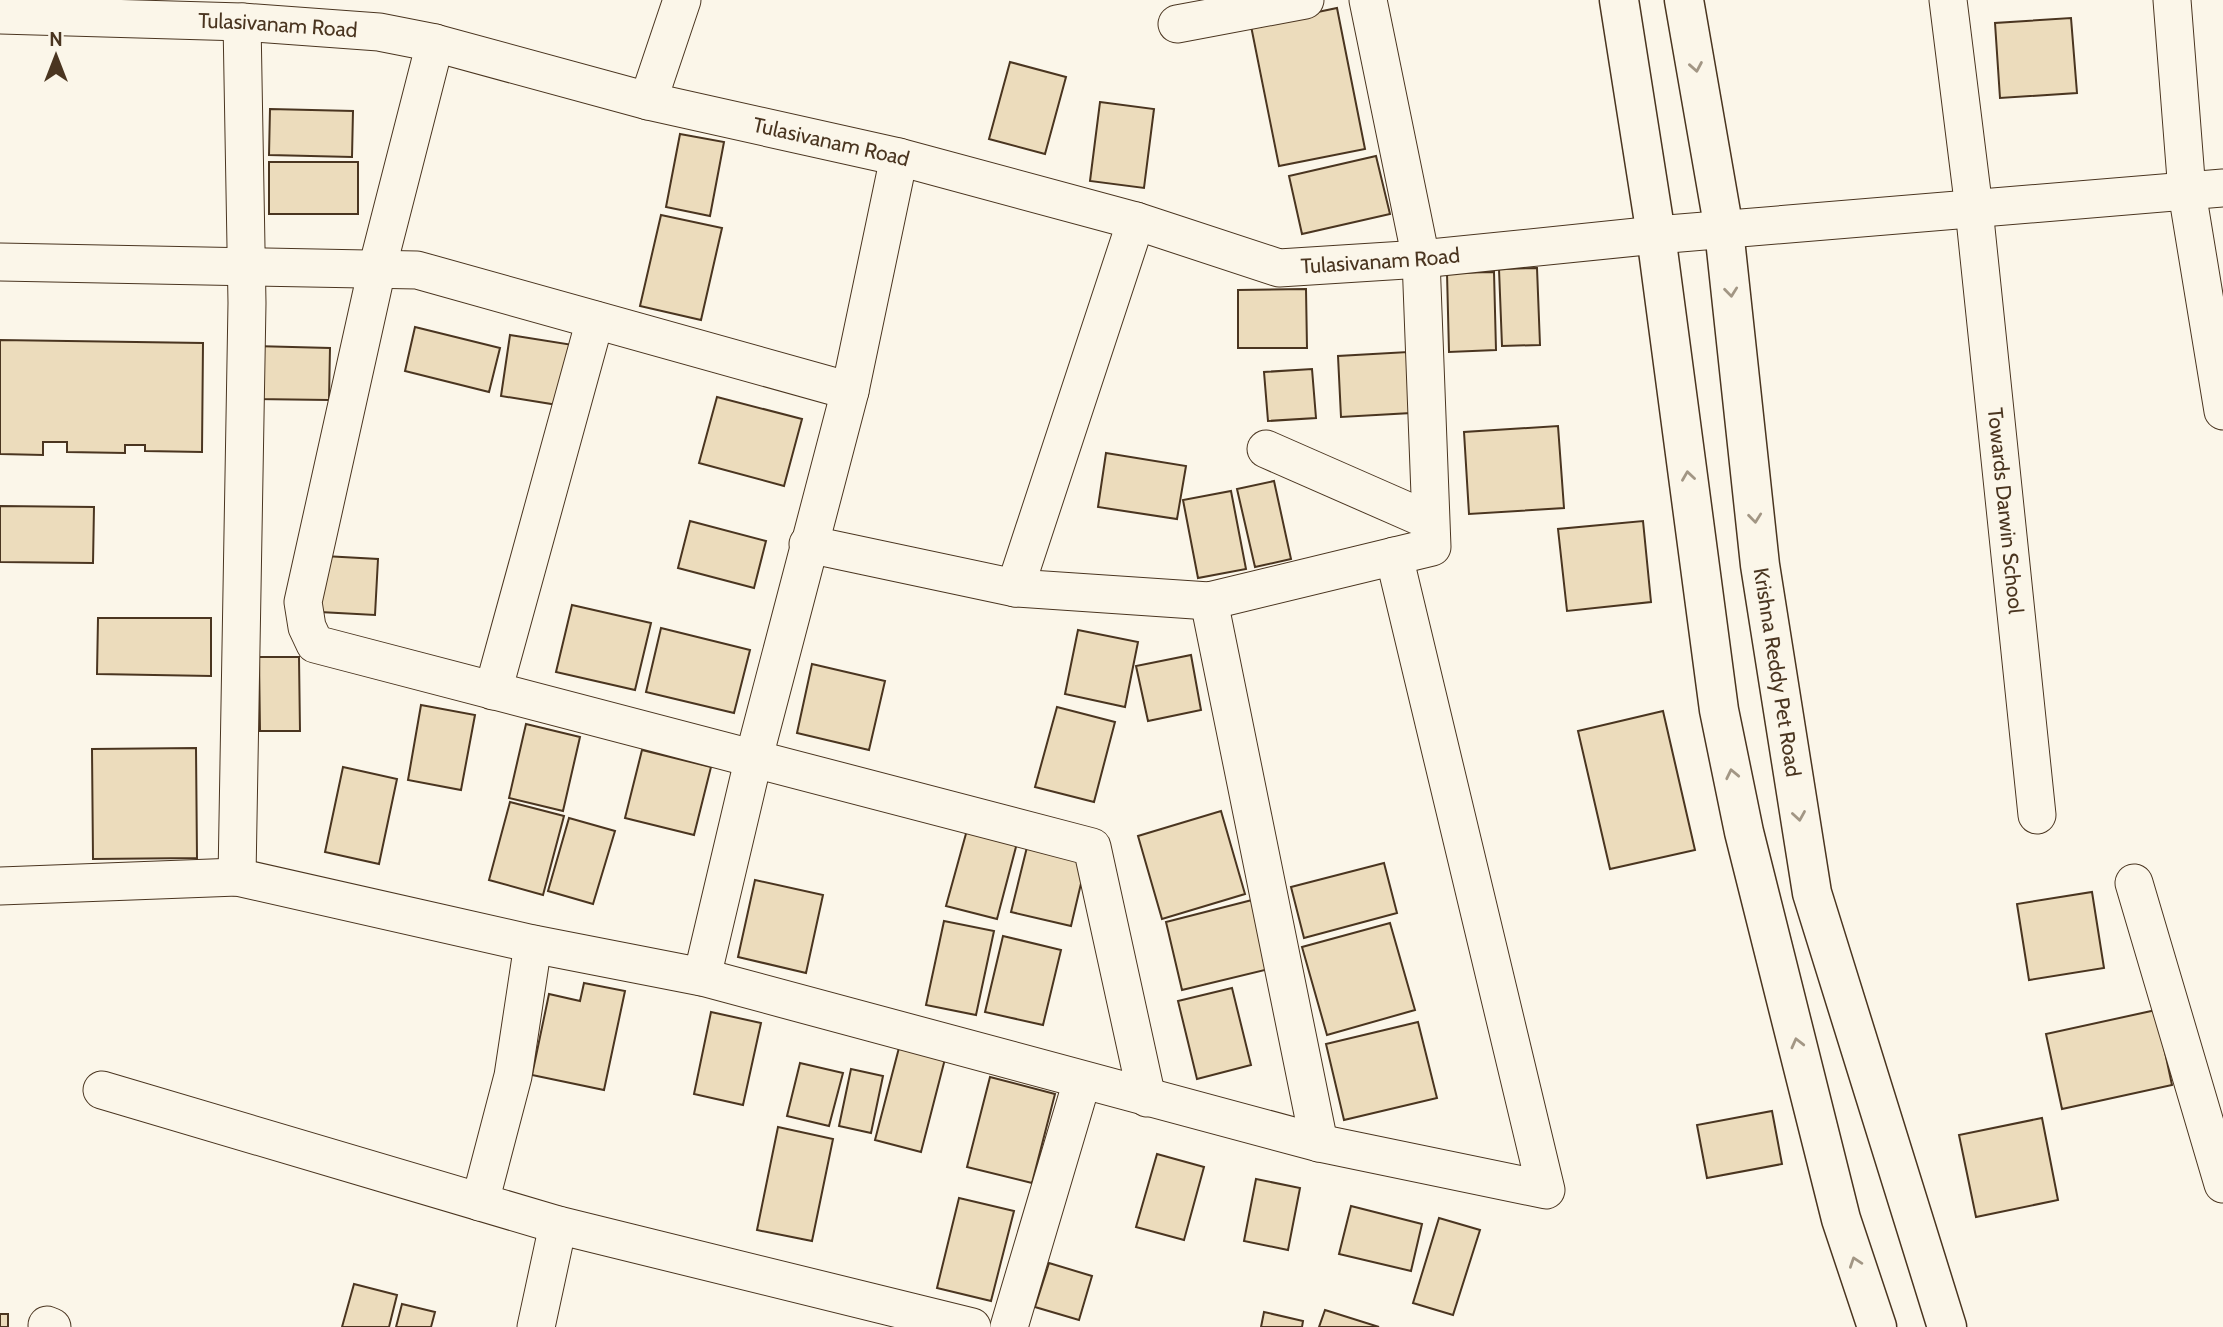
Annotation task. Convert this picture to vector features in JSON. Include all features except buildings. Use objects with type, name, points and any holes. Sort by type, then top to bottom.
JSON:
[{"type":"main road","points":[[1619,0],[1656,235],[1719,710],[1744,832],[1841,1219],[1877,1327]]},
{"type":"main road","name":"Krishna Reddy Pet Road","points":[[1684,0],[1724,230],[1760,565],[1812,893],[1947,1327]]},
{"type":"street","points":[[648,101],[681,0]]},
{"type":"street","points":[[1177,24],[1305,0]]},
{"type":"street","points":[[808,544],[1015,588],[1209,601],[1432,547],[1421,259],[1368,0]]},
{"type":"street","name":"Towards Darwin School","points":[[1948,0],[1974,209],[2037,815]]},
{"type":"street","points":[[2172,0],[2187,192],[2223,411]]},
{"type":"street","name":"Tulasivanam Road","points":[[0,15],[242,22],[379,32],[435,43],[648,101],[899,158],[1136,221],[1279,268],[1421,259],[1656,235],[2223,188]]},
{"type":"street","points":[[237,877],[247,266],[242,22]]},
{"type":"street","points":[[435,43],[377,269],[303,602],[307,627],[315,644],[1092,848],[1147,1098]]},
{"type":"street","points":[[702,977],[753,761],[850,391],[899,158]]},
{"type":"street","points":[[1015,588],[1136,221]]},
{"type":"street","points":[[0,262],[417,270],[850,391]]},
{"type":"street","points":[[494,691],[595,320]]},
{"type":"street","points":[[1266,449],[1430,521]]},
{"type":"street","points":[[0,886],[237,877],[533,944],[702,977],[1320,1143],[1546,1190],[1394,556]]},
{"type":"street","points":[[1209,601],[1320,1143]]},
{"type":"street","points":[[2134,883],[2223,1184]]},
{"type":"street","points":[[480,1202],[513,1076],[533,944]]},
{"type":"street","points":[[1009,1327],[1082,1081]]},
{"type":"street","points":[[102,1090],[558,1225],[916,1320],[972,1327]]},
{"type":"street","points":[[536,1327],[558,1225]]}]
